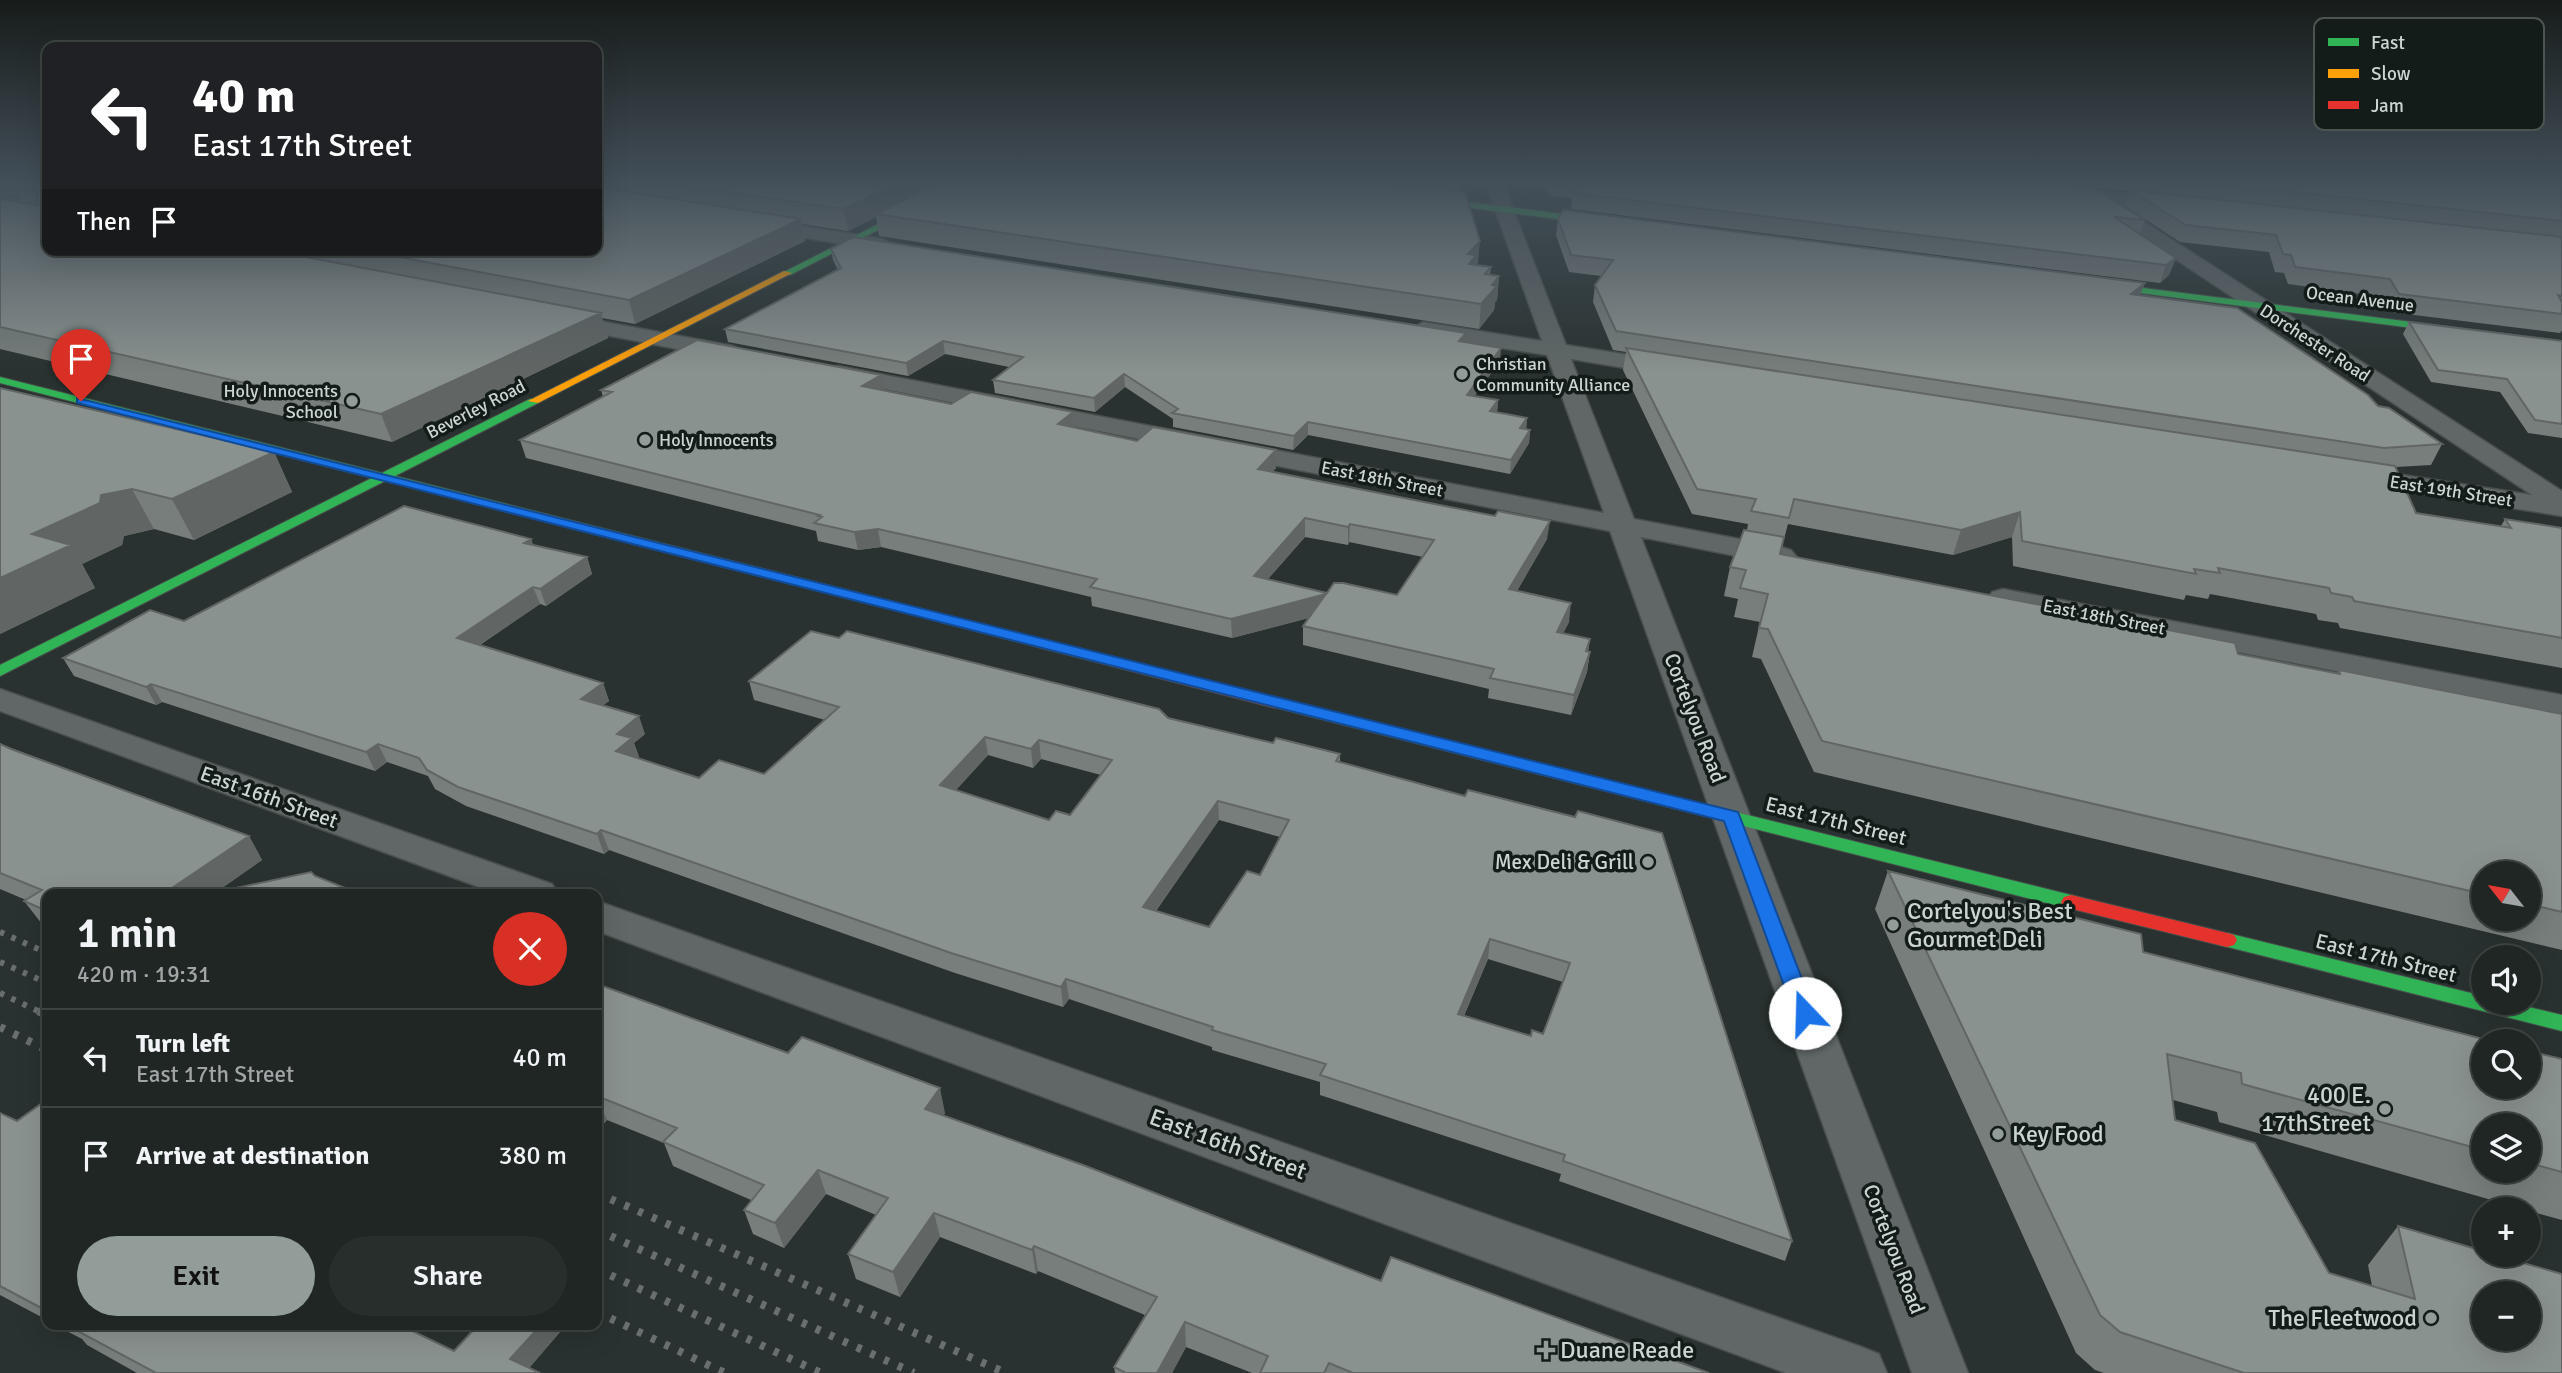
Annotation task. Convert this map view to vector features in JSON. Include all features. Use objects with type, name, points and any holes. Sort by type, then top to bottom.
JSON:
[{"type":"street","name":"Beverley Road","points":[[0,671],[844,245]]},
{"type":"street","points":[[888,245],[908,248]]},
{"type":"street","name":"Cortelyou Road","points":[[1517,245],[1940,1373]]},
{"type":"street","name":"Dorchester Road","points":[[2167,245],[2562,505]]},
{"type":"street","name":"Ocean Avenue","points":[[2071,282],[2562,344]]},
{"type":"street","points":[[532,314],[753,357]]},
{"type":"street","points":[[1404,326],[1687,371]]},
{"type":"street","name":"East 18th Street","points":[[808,367],[1808,561]]},
{"type":"street","name":"East 17th Street","points":[[0,380],[1732,817],[2562,1023]]},
{"type":"street","name":"East 19th Street","points":[[2336,472],[2562,505]]},
{"type":"street","name":"East 18th Street","points":[[1972,592],[2562,705]]},
{"type":"street","name":"East 16th Street","points":[[0,699],[524,889]]},
{"type":"street","name":"East 16th Street","points":[[602,917],[1859,1373]]},
{"type":"building","points":[[0,245],[42,245],[42,256],[301,256],[601,313],[381,414],[0,327]]},
{"type":"building","points":[[602,245],[746,245],[629,300],[394,256],[602,256]]},
{"type":"building","points":[[838,245],[905,245],[1466,333],[1459,341],[1501,348],[1467,395],[1498,400],[1490,411],[1527,418],[1520,428],[1530,430],[1511,460],[1308,422],[1294,436],[1172,413],[1178,409],[1124,374],[1094,398],[993,380],[1023,357],[943,341],[906,363],[725,329],[841,268],[831,249]]},
{"type":"building","points":[[1085,245],[1476,245],[1468,254],[1476,255],[1469,264],[1491,267],[1485,274],[1499,276],[1492,285],[1497,286],[1481,304]]},
{"type":"building","points":[[1567,245],[1843,245],[2145,283],[2131,294],[2237,308],[2368,395],[2378,406],[2389,408],[2442,444],[2384,448],[1616,331],[1595,285],[1613,260],[1571,255]]},
{"type":"building","points":[[2002,245],[2156,245],[2176,258],[2166,265]]},
{"type":"building","points":[[2280,245],[2562,245],[2562,296],[2558,295],[2562,302],[2562,314],[2399,294],[2390,279],[2295,267],[2291,255],[2283,254]]},
{"type":"building","points":[[2409,322],[2562,341],[2562,424],[2535,420],[2507,379],[2438,370]]},
{"type":"building","points":[[697,340],[881,375],[862,386],[951,404],[971,392],[1073,412],[1058,424],[1137,441],[1153,427],[1276,450],[1258,469],[1495,516],[1498,511],[1550,521],[1509,589],[1571,603],[1557,632],[1590,639],[1586,651],[1590,652],[1574,695],[1490,678],[1494,669],[1303,626],[1326,594],[1231,619],[1090,587],[1097,579],[954,546],[878,529],[854,532],[814,523],[822,517],[818,516],[820,515],[520,440],[612,392],[601,390]],"holes":[[[1305,518],[1348,527],[1350,524],[1434,540],[1397,595],[1343,583],[1334,583],[1327,593],[1254,576]]]},
{"type":"building","points":[[1626,348],[2395,466],[2416,513],[2511,528],[2505,519],[2562,528],[2562,638],[2354,601],[2352,597],[2331,593],[2329,588],[2218,568],[2220,573],[2194,569],[2196,574],[2022,541],[2020,512],[1961,530],[1794,499],[1789,518],[1751,511],[1756,499],[1697,489]]},
{"type":"building","points":[[0,388],[274,452],[172,499],[132,489],[101,495],[100,503],[32,534],[71,545],[0,578]]},
{"type":"building","points":[[404,506],[531,539],[524,543],[587,557],[540,589],[533,587],[457,638],[603,683],[581,699],[639,716],[617,734],[632,738],[616,751],[699,778],[719,760],[764,774],[839,707],[749,681],[811,631],[839,638],[847,631],[1159,709],[1168,718],[1273,743],[1276,738],[1340,754],[1336,761],[1465,796],[1468,790],[1575,817],[1578,811],[1662,833],[1792,1241],[1563,1161],[1565,1155],[1320,1075],[1326,1064],[1212,1030],[1213,1027],[1066,979],[1061,987],[951,953],[601,830],[597,834],[458,787],[427,770],[419,758],[378,744],[366,752],[151,684],[146,687],[63,658],[150,610],[184,621]],"holes":[[[985,737],[1031,749],[1039,740],[1112,760],[1070,815],[1056,811],[1049,820],[940,785]],[[1218,801],[1289,820],[1260,875],[1247,871],[1209,927],[1143,907]],[[1490,939],[1570,963],[1543,1034],[1532,1030],[1531,1036],[1458,1014]]]},
{"type":"building","points":[[1744,530],[1784,537],[1780,554],[2235,643],[2238,654],[2340,674],[2339,670],[2562,714],[2562,912],[2541,907],[2541,861],[2471,861],[2471,891],[1822,741],[1768,629],[1759,628],[1768,594],[1740,588],[1746,570],[1730,567]]},
{"type":"building","points":[[0,744],[249,836],[170,889],[42,890],[0,873]]},
{"type":"building","points":[[1888,871],[2141,934],[2143,952],[2471,1036],[2471,1099],[2541,1099],[2541,1054],[2562,1059],[2562,1172],[2541,1166],[2541,1113],[2471,1113],[2471,1147],[2242,1084],[2241,1073],[2167,1054],[2175,1120],[2255,1143],[2329,1273],[2415,1299],[2398,1226],[2471,1247],[2471,1267],[2537,1267],[2562,1274],[2562,1373],[2244,1373],[2120,1332],[2100,1315]]},
{"type":"building","points":[[311,872],[348,889],[231,889]]},
{"type":"building","points":[[42,890],[42,909],[24,901]]},
{"type":"building","points":[[602,986],[788,1053],[802,1037],[940,1088],[925,1109],[1083,1165],[1381,1281],[1391,1257],[1709,1373],[1353,1373],[1329,1363],[1324,1373],[1260,1373],[1268,1356],[1185,1322],[1157,1373],[1126,1373],[1114,1367],[1157,1297],[1034,1246],[1032,1250],[934,1213],[893,1272],[848,1254],[888,1198],[818,1170],[775,1223],[744,1210],[764,1185],[663,1142],[677,1128],[602,1098]]},
{"type":"building","points":[[42,1103],[42,1308],[0,1286],[0,1113],[17,1121]]},
{"type":"building","points":[[76,1330],[410,1330],[454,1351],[473,1330],[536,1330],[510,1359],[540,1373],[156,1373]]},
{"type":"railway","points":[[0,932],[42,951]]},
{"type":"railway","points":[[0,962],[42,981]]},
{"type":"railway","points":[[0,993],[42,1013]]},
{"type":"railway","points":[[38,1011],[42,1013]]},
{"type":"railway","points":[[0,1027],[42,1048]]},
{"type":"railway","points":[[602,1195],[1006,1373]]},
{"type":"railway","points":[[602,1232],[914,1373]]},
{"type":"railway","points":[[602,1271],[821,1373]]},
{"type":"railway","points":[[602,1314],[725,1373]]},
{"type":"traffic: fast","points":[[787,273],[843,245]]},
{"type":"traffic: fast","points":[[2088,284],[2562,344]]},
{"type":"traffic: fast","points":[[0,380],[945,619]]},
{"type":"traffic: fast","points":[[0,671],[534,401]]},
{"type":"traffic: fast","points":[[1275,703],[2071,902]]},
{"type":"traffic: fast","points":[[2227,940],[2562,1023]]},
{"type":"traffic: slow","points":[[534,401],[787,273]]},
{"type":"traffic: jam","points":[[945,619],[1275,703]]},
{"type":"traffic: jam","points":[[2071,902],[2227,940]]},
{"type":"place","name":"Christian Community Alliance","points":[[1462,374]]},
{"type":"place","name":"Holy Innocents School","points":[[352,401]]},
{"type":"place","name":"Holy Innocents","points":[[645,440]]},
{"type":"place","name":"Mex Deli & Grill","points":[[1648,862]]},
{"type":"place","name":"Cortelyou's Best Gourmet Deli","points":[[1893,925]]},
{"type":"place","name":"400 E. 17thStreet","points":[[2385,1109]]},
{"type":"place","name":"Key Food","points":[[1998,1134]]},
{"type":"place","name":"The Fleetwood","points":[[2431,1318]]},
{"type":"place","name":"Duane Reade","points":[[1546,1350]]},
{"type":"route","points":[[81,401],[1732,817],[1805,1013]]}]
